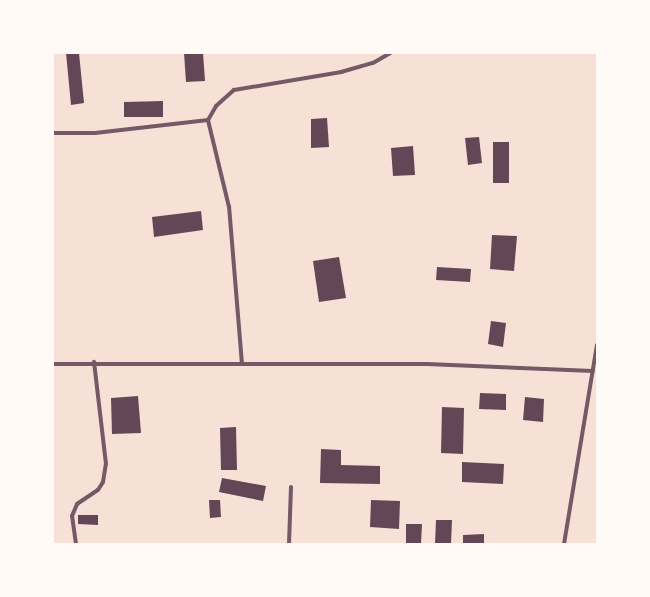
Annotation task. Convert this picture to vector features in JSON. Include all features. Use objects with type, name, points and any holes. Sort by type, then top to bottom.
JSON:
[{"type":"street","points":[[242,364],[229,207],[208,120],[216,106],[234,90],[341,72],[373,63],[390,53]]},
{"type":"street","points":[[53,133],[95,133],[208,120]]},
{"type":"street","points":[[564,544],[597,345]]},
{"type":"street","points":[[76,544],[72,516],[78,504],[98,490],[103,482],[106,464],[94,362]]},
{"type":"street","points":[[53,364],[94,362],[427,364],[593,371]]},
{"type":"street","points":[[290,544],[291,487]]},
{"type":"building","points":[[66,53],[79,53],[84,103],[71,105]]},
{"type":"building","points":[[184,53],[203,53],[205,81],[186,82]]},
{"type":"building","points":[[163,101],[163,117],[124,117],[124,102]]},
{"type":"building","points":[[327,118],[329,147],[311,148],[311,119]]},
{"type":"building","points":[[479,137],[482,163],[468,165],[465,138]]},
{"type":"building","points":[[493,142],[509,142],[509,183],[493,183]]},
{"type":"building","points":[[413,146],[415,175],[393,176],[391,148]]},
{"type":"building","points":[[201,211],[203,230],[154,237],[152,217]]},
{"type":"building","points":[[492,235],[517,236],[514,271],[490,269]]},
{"type":"building","points":[[339,257],[346,298],[319,302],[313,261]]},
{"type":"building","points":[[437,267],[471,269],[470,282],[436,280]]},
{"type":"building","points":[[491,321],[506,323],[503,347],[488,344]]},
{"type":"building","points":[[480,393],[506,394],[506,410],[479,409]]},
{"type":"building","points":[[138,396],[141,433],[112,434],[111,398]]},
{"type":"building","points":[[525,397],[544,399],[543,422],[523,420]]},
{"type":"building","points":[[442,407],[464,408],[463,454],[441,453]]},
{"type":"building","points":[[236,427],[237,470],[221,470],[220,428]]},
{"type":"building","points":[[321,449],[341,450],[341,465],[380,466],[380,484],[320,483]]},
{"type":"building","points":[[462,462],[504,464],[503,484],[462,482]]},
{"type":"building","points":[[222,478],[266,486],[263,501],[219,492]]},
{"type":"building","points":[[209,500],[220,500],[221,517],[210,518]]},
{"type":"building","points":[[371,500],[400,501],[399,529],[370,527]]},
{"type":"building","points":[[78,515],[98,515],[98,525],[78,524]]},
{"type":"building","points":[[436,520],[452,520],[451,544],[435,544]]},
{"type":"building","points":[[406,524],[422,524],[421,544],[406,544]]},
{"type":"building","points":[[484,534],[484,544],[463,544],[463,535]]}]
